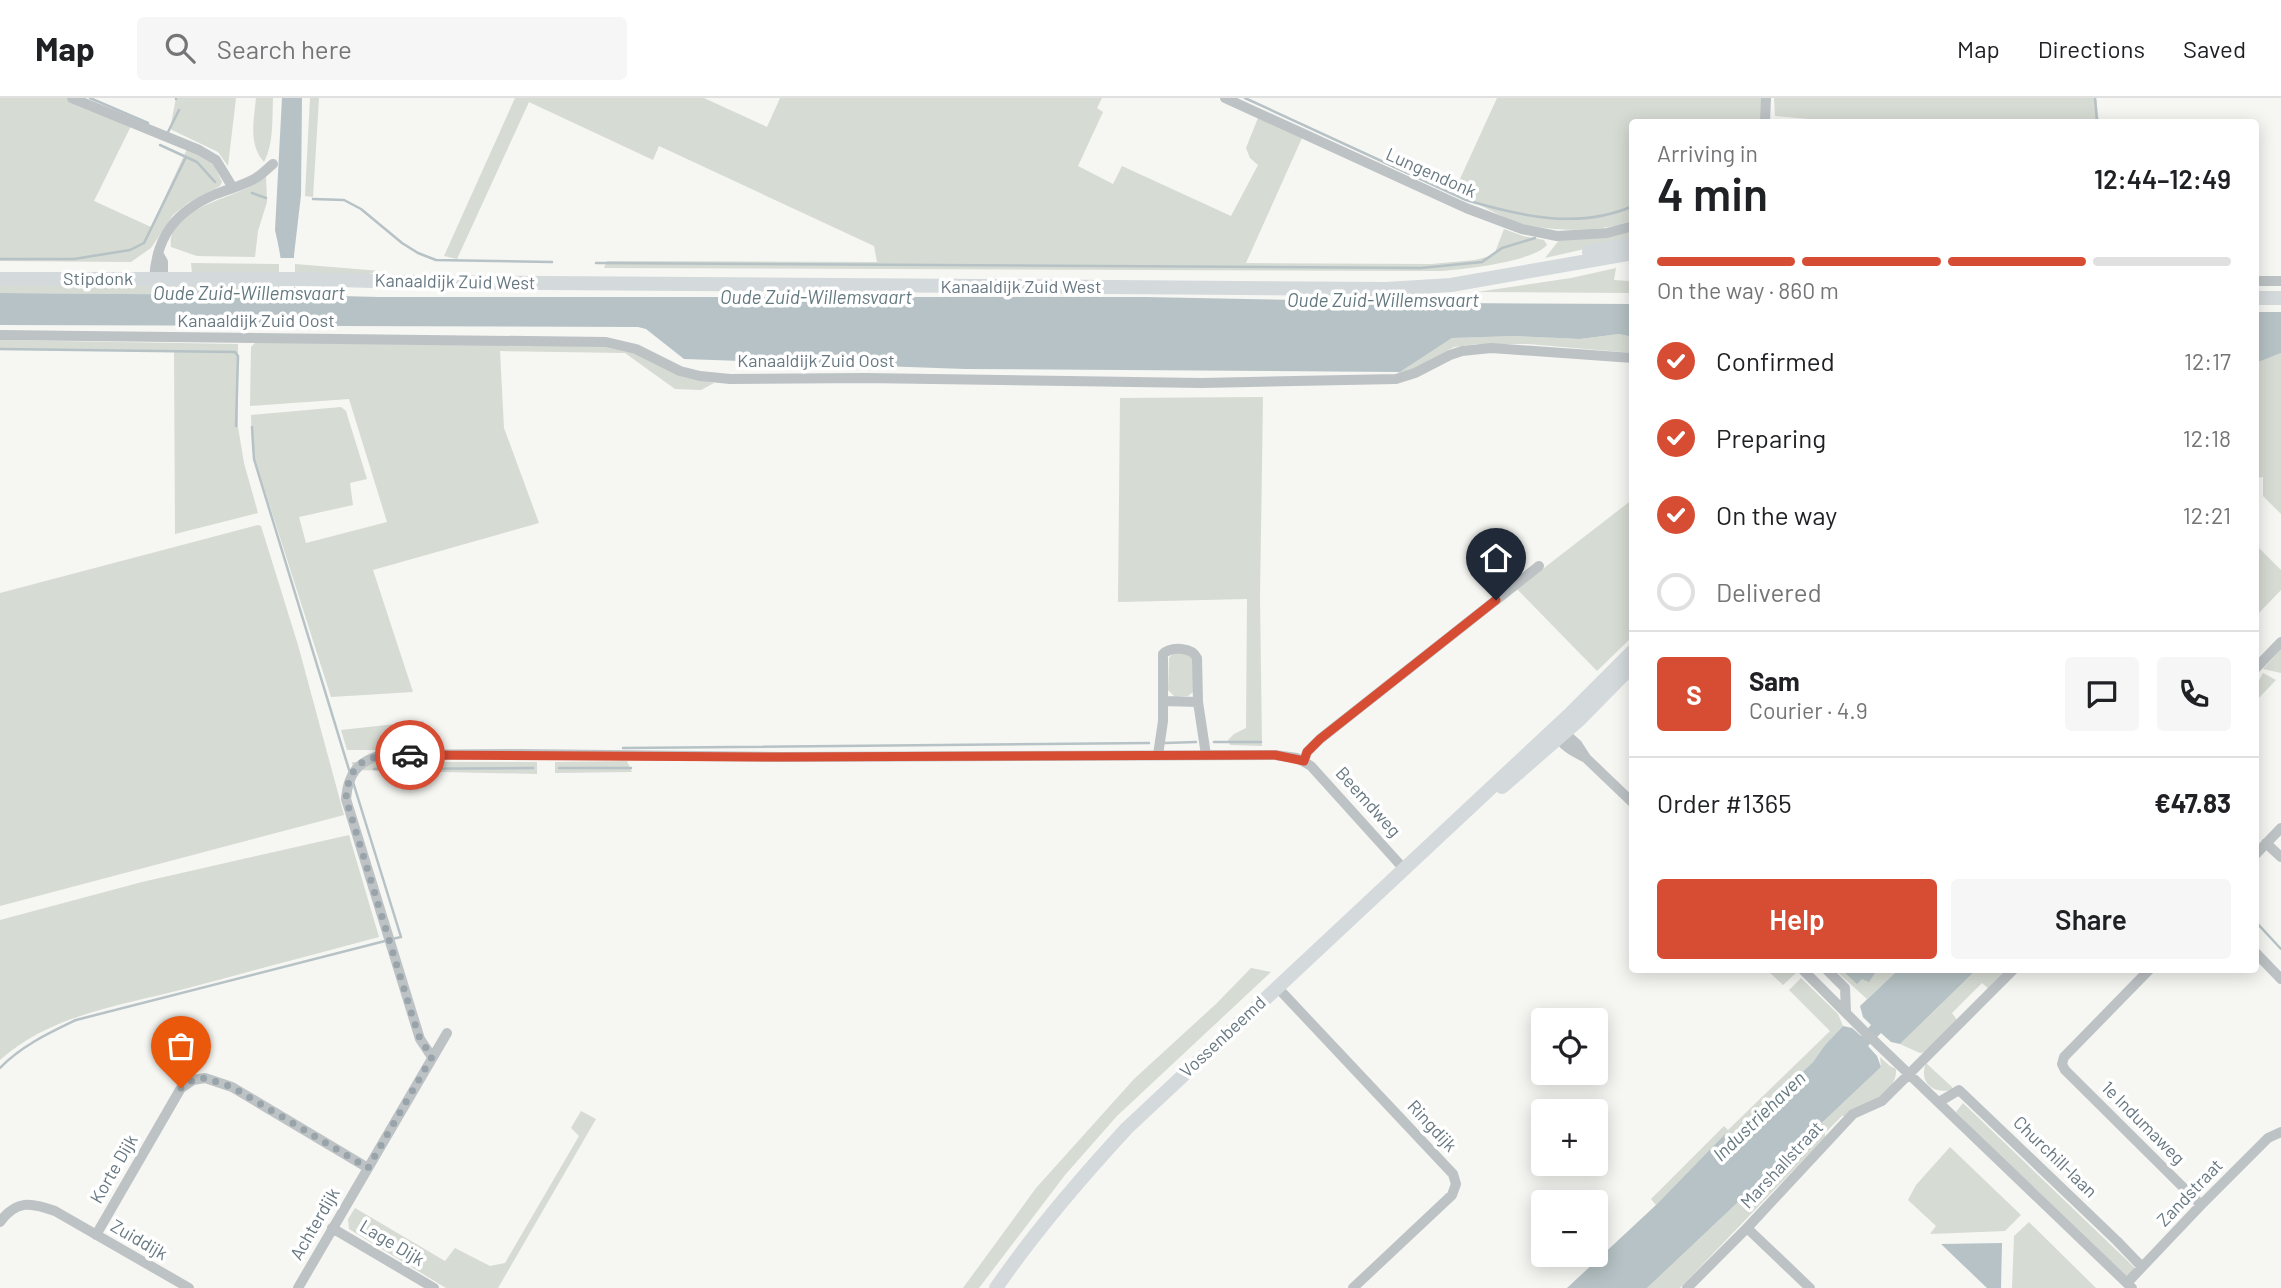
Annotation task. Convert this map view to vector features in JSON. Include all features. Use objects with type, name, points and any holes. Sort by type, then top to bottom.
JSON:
[{"type":"main road","name":"Kanaaldijk Zuid West","points":[[1510,273],[1544,262],[1629,244]]},
{"type":"main road","name":"Kanaaldijk Zuid West","points":[[287,279],[1386,289],[1451,285],[1629,254]]},
{"type":"main road","name":"Stipdonk","points":[[0,279],[287,279]]},
{"type":"main road","points":[[2259,290],[2281,290]]},
{"type":"main road","points":[[2259,298],[2281,298]]},
{"type":"main road","name":"Vossenbeemd","points":[[1560,733],[1629,655]]},
{"type":"main road","name":"Vossenbeemd","points":[[996,1288],[1068,1193],[1127,1128],[1471,806],[1560,733],[1629,668]]},
{"type":"street","points":[[72,98],[199,150],[216,160],[233,188]]},
{"type":"street","name":"Lungendonk","points":[[1225,98],[1466,208],[1522,229],[1557,236],[1607,233],[1629,227]]},
{"type":"street","points":[[1765,119],[1766,98]]},
{"type":"street","points":[[158,280],[155,260],[167,231],[177,218],[188,208],[256,178],[273,164]]},
{"type":"street","points":[[2259,281],[2281,281]]},
{"type":"street","name":"Kanaaldijk Zuid Oost","points":[[0,335],[606,342],[636,349],[680,371],[730,379],[865,378],[1202,383],[1396,379],[1462,351],[1491,348],[1629,358]]},
{"type":"street","points":[[432,1057],[420,1039],[346,799],[347,784],[352,771],[368,759],[381,755],[521,754],[781,757],[1275,755],[1304,761],[1307,752],[1320,739],[1539,566]]},
{"type":"street","points":[[2259,665],[2281,642]]},
{"type":"street","points":[[1158,755],[1163,721],[1163,654],[1170,649],[1194,652],[1197,658],[1198,702],[1206,755]]},
{"type":"street","points":[[1163,701],[1198,702]]},
{"type":"street","points":[[1560,733],[1571,750],[1586,758],[1629,799]]},
{"type":"street","name":"Beemdweg","points":[[1304,761],[1404,869]]},
{"type":"street","points":[[2259,851],[2281,828]]},
{"type":"street","points":[[2266,843],[2281,857]]},
{"type":"street","points":[[2259,956],[2281,979]]},
{"type":"street","points":[[1806,973],[2130,1286]]},
{"type":"street","points":[[1830,973],[1845,988],[1846,1012]]},
{"type":"street","name":"Marshallstraat","points":[[1810,1288],[1747,1228],[1853,1114],[1882,1101],[2010,973]]},
{"type":"street","name":"1e Indumaweg","points":[[2146,973],[2064,1056],[2062,1064],[2201,1205]]},
{"type":"street","name":"Ringdijk","points":[[1277,987],[1453,1174],[1456,1184],[1451,1195],[1353,1288]]},
{"type":"street","name":"Achterdijk","points":[[298,1288],[447,1033]]},
{"type":"street","name":"Korte Dijk","points":[[96,1235],[181,1088],[193,1080],[205,1078],[232,1087],[368,1168]]},
{"type":"street","name":"Churchill-laan","points":[[1939,1102],[1959,1090],[2142,1267]]},
{"type":"street","name":"Zandstraat","points":[[2130,1286],[2142,1267],[2201,1205],[2268,1138],[2281,1132]]},
{"type":"street","name":"Zuiddijk","points":[[0,1222],[9,1211],[20,1205],[39,1205],[55,1211],[189,1288]]},
{"type":"street","name":"Lage Dijk","points":[[332,1228],[434,1288]]},
{"type":"street","points":[[1688,1288],[1747,1228]]},
{"type":"shaded area","points":[[0,98],[73,98],[132,124],[94,201],[151,227],[187,149],[212,161],[222,182],[220,186],[188,203],[173,215],[151,248],[131,262],[0,261]]},
{"type":"shaded area","points":[[176,98],[236,98],[228,166],[218,152],[170,129]]},
{"type":"shaded area","points":[[256,98],[273,98],[271,139],[264,162],[254,140]]},
{"type":"shaded area","points":[[310,98],[319,98],[313,197],[305,196]]},
{"type":"shaded area","points":[[515,98],[704,98],[767,127],[780,98],[1102,98],[1097,108],[1103,112],[1078,166],[1113,184],[1122,166],[1231,216],[1258,165],[1250,158],[1246,148],[1258,118],[1302,138],[1246,263],[1431,264],[1475,260],[1494,255],[1504,229],[1544,240],[1547,245],[1539,251],[1512,260],[1437,271],[604,268],[607,261],[877,262],[874,246],[659,146],[653,160],[529,102],[457,259],[444,256]]},
{"type":"shaded area","points":[[1497,98],[1762,98],[1762,119],[1629,119],[1629,222],[1620,225],[1570,230],[1536,227],[1508,219],[1454,192]]},
{"type":"shaded area","points":[[1774,98],[2096,98],[2099,119],[1808,119],[1775,116]]},
{"type":"shaded area","points":[[266,176],[267,202],[258,231],[255,257],[197,256],[171,247],[173,233],[181,221],[193,212],[241,191]]},
{"type":"shaded area","points":[[1629,229],[1629,239],[1545,258],[1560,239]]},
{"type":"shaded area","points":[[191,263],[279,264],[279,274],[192,273]]},
{"type":"shaded area","points":[[295,264],[381,271],[369,274],[295,274]]},
{"type":"shaded area","points":[[1616,268],[1614,280],[1629,281],[1629,293],[1477,292],[1571,278]]},
{"type":"shaded area","points":[[0,283],[279,287],[273,295],[0,293]]},
{"type":"shaded area","points":[[1619,334],[1629,336],[1629,353],[1528,344],[1454,347],[1403,375],[1396,371],[1400,372],[1452,338],[1516,336],[1580,339]]},
{"type":"shaded area","points":[[1234,338],[1395,371],[1234,370]]},
{"type":"shaded area","points":[[0,340],[238,344],[238,427],[244,463],[258,513],[175,534],[174,351],[0,349]]},
{"type":"shaded area","points":[[255,343],[627,346],[681,376],[714,383],[701,390],[675,389],[625,353],[500,351],[504,428],[539,523],[373,570],[413,692],[331,697],[252,450],[251,415],[341,407],[346,411],[367,479],[350,483],[353,505],[299,517],[306,543],[387,522],[349,399],[250,406],[251,347]]},
{"type":"shaded area","points":[[2281,353],[2281,514],[2263,496],[2263,477],[2259,478],[2259,362]]},
{"type":"shaded area","points":[[1263,397],[1260,597],[1262,746],[1230,745],[1228,740],[1246,728],[1247,599],[1118,602],[1120,398]]},
{"type":"shaded area","points":[[1629,502],[1629,640],[1597,671],[1517,589]]},
{"type":"shaded area","points":[[261,526],[298,645],[344,815],[0,906],[0,593]]},
{"type":"shaded area","points":[[2259,548],[2281,570],[2281,590],[2259,613]]},
{"type":"shaded area","points":[[2281,649],[2281,673],[2263,669]]},
{"type":"shaded area","points":[[1174,652],[1188,652],[1193,658],[1193,692],[1188,696],[1175,697],[1168,690],[1169,658]]},
{"type":"shaded area","points":[[2263,673],[2276,680],[2259,698],[2259,680]]},
{"type":"shaded area","points":[[423,721],[432,750],[347,750],[341,730]]},
{"type":"shaded area","points":[[627,761],[632,772],[555,773],[555,762]]},
{"type":"shaded area","points":[[352,762],[537,762],[537,774],[353,770]]},
{"type":"shaded area","points":[[349,835],[379,937],[89,1013],[42,1032],[20,1044],[0,1060],[0,920],[142,882]]},
{"type":"shaded area","points":[[1251,968],[1271,972],[1117,1116],[1065,1175],[979,1288],[963,1288],[1036,1188],[1134,1079]]},
{"type":"shaded area","points":[[1770,973],[1796,973],[1783,985]]},
{"type":"shaded area","points":[[1838,973],[1895,973],[1867,999]]},
{"type":"shaded area","points":[[1973,973],[2004,973],[1989,989],[1982,983],[1952,1013],[1957,1020],[1925,1052],[1920,1053],[1900,1044]]},
{"type":"shaded area","points":[[1801,978],[1838,1014],[1843,1026],[1813,1062],[1732,1139],[1725,1134],[1656,1205],[1651,1199],[1724,1126],[1728,1130],[1830,1031],[1789,990]]},
{"type":"shaded area","points":[[1880,1057],[1896,1069],[1892,1085],[1886,1092],[1862,1108],[1842,1116],[1680,1288],[1647,1288],[1881,1067]]},
{"type":"shaded area","points":[[1926,1063],[1952,1090],[1939,1090],[1929,1086],[1924,1076]]},
{"type":"shaded area","points":[[1963,1103],[2135,1268],[2127,1277],[1956,1112]]},
{"type":"shaded area","points":[[581,1111],[596,1119],[498,1288],[446,1288],[349,1229],[348,1219],[355,1208],[445,1261],[455,1248],[490,1266],[505,1263],[579,1136],[571,1128]]},
{"type":"shaded area","points":[[1950,1147],[2021,1215],[2005,1231],[1930,1234],[1936,1226],[1908,1200],[1916,1185]]},
{"type":"shaded area","points":[[2029,1222],[2096,1288],[2012,1288],[2014,1236]]},
{"type":"water","name":"Oude Zuid-Willemsvaart","points":[[282,98],[302,98],[301,195],[294,255],[294,286],[301,295],[1144,297],[1629,304],[1629,336],[1619,334],[1580,339],[1516,336],[1452,338],[1400,372],[965,369],[684,359],[646,329],[638,327],[0,325],[0,293],[273,295],[278,288],[281,272],[275,230]]},
{"type":"water","points":[[2259,312],[2281,312],[2281,353],[2259,362]]},
{"type":"water","points":[[1845,973],[1875,973],[1869,982],[1862,979],[1857,984]]},
{"type":"water","name":"Industriehaven","points":[[1895,973],[1973,973],[1900,1044],[1891,1042],[1881,1033],[1868,1046],[1877,1056],[1881,1067],[1647,1288],[1567,1288],[1590,1267],[1608,1267],[1608,1250],[1725,1134],[1731,1140],[1813,1062],[1843,1026],[1852,1028],[1861,1036],[1871,1025],[1863,1017],[1860,1006]]},
{"type":"water","points":[[2002,1243],[2001,1288],[1987,1288],[1941,1244]]},
{"type":"pier","points":[[280,258],[294,258],[294,287],[279,287]]},
{"type":"waterway","points":[[90,98],[148,123]]},
{"type":"waterway","points":[[1245,98],[1466,200],[1486,206],[1528,215],[1570,219],[1612,213],[1629,207]]},
{"type":"waterway","points":[[2095,98],[2097,119]]},
{"type":"waterway","points":[[168,132],[179,110]]},
{"type":"waterway","points":[[160,145],[197,162],[215,182]]},
{"type":"waterway","points":[[0,259],[74,259],[130,250],[144,243],[186,157]]},
{"type":"waterway","points":[[252,193],[266,198]]},
{"type":"waterway","points":[[313,199],[344,200],[361,209],[402,243],[436,260],[552,262]]},
{"type":"waterway","points":[[596,263],[1421,268],[1482,262],[1502,248],[1535,238]]},
{"type":"waterway","points":[[0,349],[235,352],[238,356],[236,426]]},
{"type":"waterway","points":[[252,427],[254,459],[350,773]]},
{"type":"waterway","points":[[1165,743],[1196,742]]},
{"type":"waterway","points":[[1214,742],[1261,742]]},
{"type":"waterway","points":[[623,748],[1149,743]]},
{"type":"waterway","points":[[374,769],[533,768]]},
{"type":"waterway","points":[[559,768],[631,768]]},
{"type":"waterway","points":[[353,782],[401,937],[392,939]]},
{"type":"waterway","points":[[2259,925],[2281,949]]},
{"type":"waterway","points":[[0,1068],[26,1047],[76,1020],[385,941]]},
{"type":"way so far","points":[[181,1088],[193,1080],[205,1078],[232,1087],[368,1168],[432,1057],[420,1039],[412,1015],[346,799],[347,784],[352,771],[368,759],[381,755],[410,755]]},
{"type":"route","points":[[410,755],[1275,755],[1304,761],[1307,752],[1320,739],[1496,600]]}]
